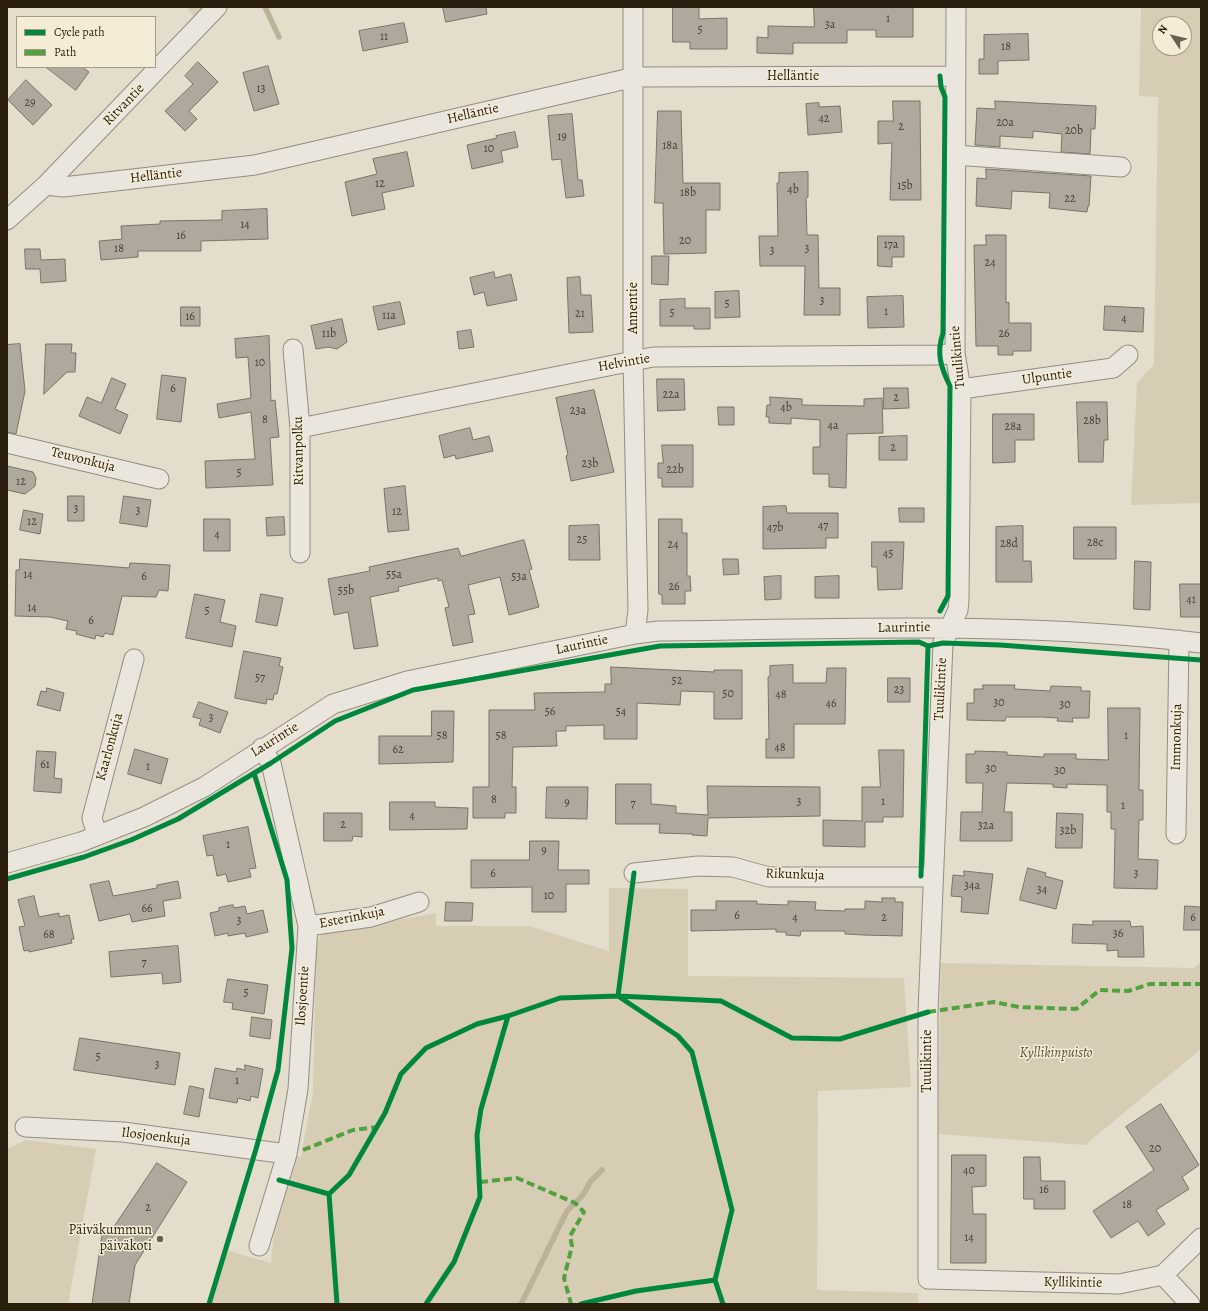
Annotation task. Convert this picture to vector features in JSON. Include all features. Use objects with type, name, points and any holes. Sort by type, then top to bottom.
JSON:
[{"type":"street","name":"Ritvantie","points":[[46,185],[217,7]]},
{"type":"street","name":"Annentie","points":[[633,7],[635,77],[634,360],[638,610],[635,634]]},
{"type":"street","name":"Tuulikintie","points":[[928,1279],[928,1012],[943,643],[958,610],[959,600],[961,388],[955,353],[956,7]]},
{"type":"street","name":"Helläntie","points":[[46,185],[63,187],[255,165],[635,77],[956,76]]},
{"type":"street","points":[[955,155],[1121,167]]},
{"type":"street","points":[[7,220],[46,185]]},
{"type":"street","name":"Ritvanpolku","points":[[293,349],[300,428],[300,553]]},
{"type":"street","name":"Helvintie","points":[[300,428],[653,357],[939,355],[955,353]]},
{"type":"street","name":"Ulpuntie","points":[[961,388],[1113,368],[1128,355]]},
{"type":"street","name":"Teuvonkuja","points":[[7,443],[159,479]]},
{"type":"street","name":"Laurintie","points":[[7,863],[81,842],[144,817],[204,787],[262,748],[333,704],[407,681],[635,634],[658,631],[950,627],[1074,631],[1201,643]]},
{"type":"street","name":"Immonkuja","points":[[1176,834],[1179,640]]},
{"type":"street","name":"Kaarlonkuja","points":[[97,835],[92,818],[134,659]]},
{"type":"street","name":"Ilosjoentie","points":[[259,1246],[286,1154],[298,1089],[308,926],[271,763],[262,748]]},
{"type":"street","name":"Rikunkuja","points":[[634,873],[698,866],[733,867],[769,877],[933,876]]},
{"type":"street","name":"Esterinkuja","points":[[308,926],[371,917],[419,902]]},
{"type":"street","name":"Ilosjoenkuja","points":[[25,1127],[123,1132],[286,1154]]},
{"type":"street","points":[[1190,1304],[1164,1275],[1201,1238]]},
{"type":"street","name":"Kyllikintie","points":[[928,1279],[1119,1284],[1164,1275]]},
{"type":"green space","points":[[187,7],[205,7],[196,19]]},
{"type":"green space","points":[[1141,7],[1201,7],[1201,503],[1131,505],[1137,383],[1154,364],[1158,97],[1139,96]]},
{"type":"green space","points":[[609,888],[688,889],[688,976],[904,978],[911,1087],[818,1091],[817,1290],[918,1293],[918,1304],[207,1304],[222,1255],[226,1250],[271,1263],[278,1194],[292,1155],[301,1157],[313,1092],[316,945],[322,934],[436,913],[436,926],[529,926],[609,951]]},
{"type":"green space","name":"Kyllikinpuisto","points":[[1201,962],[1201,1049],[1085,1145],[938,1134],[941,963],[1194,968]]},
{"type":"green space","points":[[26,1140],[96,1149],[68,1304],[7,1304],[7,1149]]},
{"type":"building","points":[[443,7],[486,7],[487,14],[446,22]]},
{"type":"building","points":[[673,7],[699,7],[699,19],[727,18],[727,49],[690,49],[690,42],[673,42]]},
{"type":"building","points":[[814,7],[913,7],[913,37],[876,37],[876,30],[847,30],[847,43],[793,43],[793,54],[757,53],[757,37],[768,38],[768,26],[814,27]]},
{"type":"building","points":[[404,23],[408,42],[363,51],[359,31]]},
{"type":"building","points":[[1028,34],[1029,60],[998,61],[998,74],[979,74],[979,59],[984,59],[984,35]]},
{"type":"building","points":[[198,62],[218,82],[189,111],[197,119],[185,131],[165,111],[193,84],[185,76]]},
{"type":"building","points":[[268,66],[279,104],[254,111],[243,73]]},
{"type":"building","points":[[47,68],[83,68],[89,72],[76,90]]},
{"type":"building","points":[[26,80],[52,105],[33,125],[8,100]]},
{"type":"building","points":[[893,101],[920,101],[921,200],[890,200],[892,143],[878,144],[878,121],[893,121]]},
{"type":"building","points":[[995,101],[1096,106],[1095,129],[1091,129],[1090,154],[1061,152],[1062,134],[1033,131],[1033,138],[1000,136],[1000,147],[975,145],[977,108],[995,109]]},
{"type":"building","points":[[819,103],[819,107],[840,106],[842,132],[808,135],[806,104]]},
{"type":"building","points":[[658,111],[681,111],[683,183],[720,183],[720,210],[706,210],[706,253],[664,254],[663,203],[655,203]]},
{"type":"building","points":[[572,114],[578,180],[582,180],[584,196],[566,198],[561,159],[552,160],[548,116]]},
{"type":"building","points":[[515,132],[518,147],[501,151],[503,162],[472,169],[467,145]]},
{"type":"building","points":[[407,152],[414,186],[382,193],[385,209],[352,216],[345,182],[377,174],[373,159]]},
{"type":"building","points":[[986,169],[1091,176],[1089,206],[1087,212],[1049,208],[1050,193],[1012,191],[1011,209],[976,206],[977,178],[986,179]]},
{"type":"building","points":[[808,172],[808,197],[806,198],[807,235],[818,235],[819,288],[840,288],[840,315],[804,315],[805,266],[760,266],[759,236],[778,236],[777,183],[779,183],[779,173]]},
{"type":"building","points":[[267,209],[268,239],[201,241],[201,251],[138,251],[138,257],[101,260],[99,241],[122,239],[121,226],[160,224],[160,221],[222,220],[222,211]]},
{"type":"building","points":[[986,235],[1006,235],[1006,303],[1009,302],[1009,323],[1031,323],[1031,351],[1013,351],[1013,355],[998,355],[998,346],[976,346],[974,245],[986,245]]},
{"type":"building","points":[[878,236],[904,236],[904,257],[892,257],[892,267],[878,266]]},
{"type":"building","points":[[25,249],[40,249],[41,260],[65,259],[66,281],[41,283],[40,269],[26,269]]},
{"type":"building","points":[[652,256],[669,256],[668,285],[652,284]]},
{"type":"building","points":[[494,272],[495,278],[511,274],[517,300],[487,306],[484,292],[474,295],[470,278]]},
{"type":"building","points":[[580,277],[581,295],[591,295],[593,332],[569,333],[567,278]]},
{"type":"building","points":[[739,291],[740,317],[715,318],[715,292]]},
{"type":"building","points":[[903,296],[904,327],[868,328],[867,297]]},
{"type":"building","points":[[685,299],[685,308],[710,308],[710,329],[694,329],[694,326],[660,326],[660,300]]},
{"type":"building","points":[[400,302],[405,324],[378,330],[373,307]]},
{"type":"building","points":[[1105,306],[1144,308],[1143,332],[1104,330]]},
{"type":"building","points":[[181,307],[200,307],[200,326],[181,326]]},
{"type":"building","points":[[342,319],[347,342],[337,349],[328,347],[316,349],[311,326]]},
{"type":"building","points":[[471,330],[474,347],[459,349],[457,332]]},
{"type":"building","points":[[269,336],[271,401],[275,400],[279,437],[270,438],[273,485],[206,488],[205,461],[255,459],[251,412],[219,418],[217,404],[251,398],[248,357],[236,358],[235,339]]},
{"type":"building","points":[[20,344],[25,391],[16,434],[7,432],[7,345]]},
{"type":"building","points":[[46,344],[72,344],[71,353],[76,353],[75,372],[67,372],[44,394]]},
{"type":"building","points":[[162,375],[186,378],[181,422],[157,419]]},
{"type":"building","points":[[112,378],[126,384],[115,409],[128,415],[120,434],[79,416],[87,397],[101,403]]},
{"type":"building","points":[[657,379],[684,379],[685,410],[658,411]]},
{"type":"building","points":[[884,388],[908,388],[909,408],[884,409]]},
{"type":"building","points":[[594,390],[614,472],[571,481],[566,456],[568,455],[556,398]]},
{"type":"building","points":[[770,397],[802,399],[802,405],[864,406],[864,399],[882,398],[883,433],[847,434],[846,488],[829,487],[829,474],[813,474],[813,447],[820,447],[820,420],[791,418],[791,424],[769,423],[769,417],[766,417],[767,405],[770,405]]},
{"type":"building","points":[[1077,402],[1107,402],[1108,440],[1104,440],[1103,462],[1079,462]]},
{"type":"building","points":[[718,407],[734,407],[734,425],[719,425]]},
{"type":"building","points":[[993,414],[1034,414],[1034,440],[1015,440],[1015,462],[993,463]]},
{"type":"building","points":[[470,428],[473,440],[489,436],[493,451],[456,459],[455,455],[444,458],[439,436]]},
{"type":"building","points":[[907,436],[907,460],[879,460],[879,437]]},
{"type":"building","points":[[662,445],[693,445],[693,487],[662,487],[662,478],[658,478],[658,463],[663,463]]},
{"type":"building","points":[[7,466],[33,472],[36,478],[35,486],[25,494],[7,490]]},
{"type":"building","points":[[405,486],[409,530],[388,532],[384,489]]},
{"type":"building","points":[[68,496],[84,496],[84,521],[68,521]]},
{"type":"building","points":[[124,496],[151,500],[147,527],[120,523]]},
{"type":"building","points":[[786,506],[787,513],[838,513],[838,538],[826,538],[826,548],[763,549],[763,507]]},
{"type":"building","points":[[899,508],[924,508],[924,522],[900,522]]},
{"type":"building","points":[[24,510],[43,514],[40,534],[20,530]]},
{"type":"building","points":[[284,517],[285,535],[267,536],[266,518]]},
{"type":"building","points":[[204,519],[230,519],[230,551],[204,551]]},
{"type":"building","points":[[659,519],[682,519],[682,533],[687,533],[687,576],[690,576],[691,591],[685,591],[685,604],[662,604],[662,595],[659,594]]},
{"type":"building","points":[[599,525],[600,560],[569,560],[569,526]]},
{"type":"building","points":[[1023,526],[1023,561],[1031,561],[1032,582],[996,582],[996,527]]},
{"type":"building","points":[[1074,527],[1116,527],[1116,559],[1074,559]]},
{"type":"building","points":[[524,540],[532,569],[529,570],[539,607],[509,615],[500,577],[468,585],[475,614],[468,615],[473,642],[453,646],[445,608],[449,607],[442,580],[438,581],[438,578],[398,587],[399,591],[370,597],[378,646],[354,649],[348,612],[334,615],[328,579],[370,571],[369,567],[458,548],[461,556]]},
{"type":"building","points":[[872,542],[904,542],[902,589],[878,590],[877,567],[872,567]]},
{"type":"building","points":[[20,559],[129,568],[130,563],[170,565],[168,591],[159,590],[156,597],[122,596],[113,635],[105,633],[103,637],[96,635],[95,639],[76,634],[77,631],[66,629],[68,621],[50,617],[15,616],[16,570],[19,570]]},
{"type":"building","points":[[723,559],[738,559],[739,574],[724,575]]},
{"type":"building","points":[[1135,561],[1151,562],[1150,610],[1134,609]]},
{"type":"building","points":[[781,576],[781,599],[765,600],[764,577]]},
{"type":"building","points":[[839,576],[839,598],[815,598],[815,577]]},
{"type":"building","points":[[1180,584],[1201,584],[1201,617],[1181,617]]},
{"type":"building","points":[[195,594],[225,600],[220,622],[236,626],[232,647],[186,638]]},
{"type":"building","points":[[261,594],[283,598],[277,626],[256,622]]},
{"type":"building","points":[[244,651],[281,658],[279,666],[283,667],[277,694],[274,694],[273,700],[267,699],[266,704],[235,698]]},
{"type":"building","points":[[793,665],[793,683],[826,683],[827,668],[846,668],[845,724],[794,724],[794,758],[766,758],[766,739],[769,739],[768,677],[770,676],[770,666]]},
{"type":"building","points":[[611,667],[714,672],[714,670],[742,670],[742,719],[714,719],[714,692],[681,691],[680,705],[637,703],[637,739],[604,739],[604,725],[566,726],[566,731],[556,731],[557,746],[513,747],[512,787],[516,787],[516,813],[505,813],[505,818],[473,818],[473,787],[489,787],[489,710],[535,710],[534,693],[605,692],[605,684],[611,684]]},
{"type":"building","points":[[888,678],[910,678],[910,702],[888,702]]},
{"type":"building","points":[[983,685],[1015,685],[1014,689],[1050,691],[1051,686],[1081,687],[1081,691],[1090,691],[1089,718],[1072,718],[1073,722],[1057,721],[1058,718],[1041,717],[1006,717],[1005,721],[967,720],[967,703],[974,703],[974,689],[983,689]]},
{"type":"building","points":[[47,688],[64,693],[60,711],[37,705],[41,691],[46,692]]},
{"type":"building","points":[[199,702],[228,712],[220,733],[199,725],[201,719],[193,717]]},
{"type":"building","points":[[1108,708],[1140,708],[1139,790],[1143,790],[1143,820],[1139,820],[1138,859],[1158,860],[1157,889],[1114,888],[1115,829],[1111,829],[1111,812],[1107,812],[1107,785],[1067,784],[1067,788],[1053,787],[1053,784],[1007,783],[1004,812],[1012,812],[1012,841],[960,841],[961,812],[982,812],[983,783],[966,783],[966,754],[975,754],[975,751],[1007,752],[1007,755],[1044,757],[1044,754],[1076,754],[1076,759],[1108,760]]},
{"type":"building","points":[[432,711],[454,711],[453,762],[379,764],[379,736],[431,736]]},
{"type":"building","points":[[135,749],[168,759],[161,784],[128,774]]},
{"type":"building","points":[[879,750],[904,750],[903,817],[883,817],[883,822],[865,822],[865,847],[823,846],[823,820],[862,821],[862,787],[880,787]]},
{"type":"building","points":[[37,751],[56,752],[54,778],[62,779],[61,793],[34,791]]},
{"type":"building","points":[[616,784],[651,784],[651,804],[676,806],[676,813],[708,815],[707,786],[820,787],[820,816],[708,818],[707,836],[659,833],[660,824],[616,824]]},
{"type":"building","points":[[547,787],[588,787],[587,819],[546,818]]},
{"type":"building","points":[[390,802],[435,802],[435,807],[468,808],[467,829],[390,830]]},
{"type":"building","points":[[324,813],[362,813],[362,837],[353,836],[352,841],[324,841]]},
{"type":"building","points":[[1057,813],[1083,814],[1082,848],[1056,848]]},
{"type":"building","points":[[248,827],[256,868],[249,869],[251,877],[228,882],[226,874],[217,876],[213,855],[207,856],[203,836]]},
{"type":"building","points":[[530,841],[559,841],[558,870],[589,870],[589,884],[566,884],[566,912],[532,912],[532,887],[471,888],[471,860],[529,860]]},
{"type":"building","points":[[1028,868],[1046,873],[1045,876],[1063,881],[1056,909],[1020,900]]},
{"type":"building","points":[[964,871],[993,874],[988,914],[961,912],[962,897],[951,896],[953,875],[964,876]]},
{"type":"building","points":[[109,881],[113,896],[157,888],[157,885],[178,881],[181,898],[163,901],[165,916],[132,922],[130,914],[99,921],[90,885]]},
{"type":"building","points":[[34,896],[39,917],[59,913],[59,917],[69,915],[74,939],[71,939],[72,943],[29,952],[29,950],[24,951],[19,927],[25,926],[18,900]]},
{"type":"building","points":[[882,898],[895,898],[895,902],[903,902],[902,936],[845,934],[845,931],[801,931],[800,936],[786,935],[786,932],[776,932],[776,929],[691,931],[691,910],[716,910],[716,901],[757,901],[757,904],[788,905],[788,901],[816,902],[815,910],[845,911],[845,909],[865,909],[865,901],[882,902]]},
{"type":"building","points":[[446,902],[473,903],[472,921],[445,921]]},
{"type":"building","points":[[233,905],[234,908],[245,906],[247,914],[263,910],[268,932],[246,937],[245,933],[228,936],[228,933],[215,936],[210,913],[219,911],[219,908]]},
{"type":"building","points":[[1185,906],[1201,907],[1201,930],[1184,930]]},
{"type":"building","points":[[1093,921],[1130,921],[1131,927],[1143,926],[1144,957],[1118,957],[1118,950],[1107,951],[1107,944],[1072,943],[1073,924],[1093,925]]},
{"type":"building","points":[[178,946],[181,982],[163,984],[162,973],[111,977],[109,952]]},
{"type":"building","points":[[228,979],[268,985],[264,1014],[232,1009],[233,1003],[224,1002]]},
{"type":"building","points":[[252,1017],[272,1020],[270,1039],[250,1036]]},
{"type":"building","points":[[80,1038],[180,1053],[175,1085],[74,1070]]},
{"type":"building","points":[[245,1065],[263,1069],[258,1098],[251,1096],[250,1101],[238,1098],[237,1103],[209,1098],[215,1068],[236,1072],[237,1068],[245,1070]]},
{"type":"building","points":[[190,1086],[204,1089],[199,1117],[184,1114]]},
{"type":"building","points":[[1161,1104],[1199,1165],[1182,1177],[1189,1189],[1156,1210],[1165,1224],[1148,1236],[1138,1221],[1111,1238],[1093,1211],[1154,1170],[1126,1127]]},
{"type":"building","points":[[952,1155],[986,1155],[986,1186],[972,1187],[973,1214],[986,1214],[986,1263],[951,1263]]},
{"type":"building","points":[[1024,1157],[1040,1157],[1041,1181],[1065,1181],[1065,1209],[1034,1209],[1034,1199],[1024,1199]]},
{"type":"building","points":[[157,1163],[187,1182],[135,1265],[129,1304],[92,1304],[102,1235],[108,1235]]},
{"type":"waterway","points":[[265,7],[279,37]]},
{"type":"waterway","points":[[521,1304],[567,1211],[583,1195],[590,1182],[602,1170]]},
{"type":"marked path","points":[[928,1012],[994,1002],[1019,1007],[1076,1009],[1100,990],[1128,991],[1150,984],[1201,984]]},
{"type":"marked path","points":[[303,1150],[353,1130],[378,1127]]},
{"type":"marked path","points":[[480,1182],[517,1178],[575,1203],[584,1212],[570,1236],[572,1246],[564,1278],[571,1304]]},
{"type":"cycle path","points":[[940,76],[941,87],[945,97],[943,333],[940,347],[940,360],[950,386],[948,596],[940,611]]},
{"type":"cycle path","points":[[7,879],[84,857],[131,840],[178,819],[271,763],[335,721],[413,690],[660,646],[919,642],[928,646],[943,643],[1000,645],[1201,660]]},
{"type":"cycle path","points":[[921,876],[928,646]]},
{"type":"cycle path","points":[[209,1304],[256,1149],[278,1070],[292,948],[287,880],[254,773]]},
{"type":"cycle path","points":[[634,873],[618,996],[678,1036],[692,1052],[732,1210],[715,1280],[723,1304]]},
{"type":"cycle path","points":[[279,1180],[329,1194],[349,1175],[385,1113],[401,1074],[426,1048],[477,1024],[508,1016],[560,998],[618,996],[721,1001],[792,1038],[840,1039],[928,1012]]},
{"type":"cycle path","points":[[426,1304],[454,1262],[480,1197],[477,1135],[481,1109],[508,1016]]},
{"type":"cycle path","points":[[329,1194],[337,1304]]},
{"type":"cycle path","points":[[581,1304],[636,1291],[715,1280]]},
{"type":"place","name":"Päiväkummun päiväkoti","points":[[160,1239]]}]
